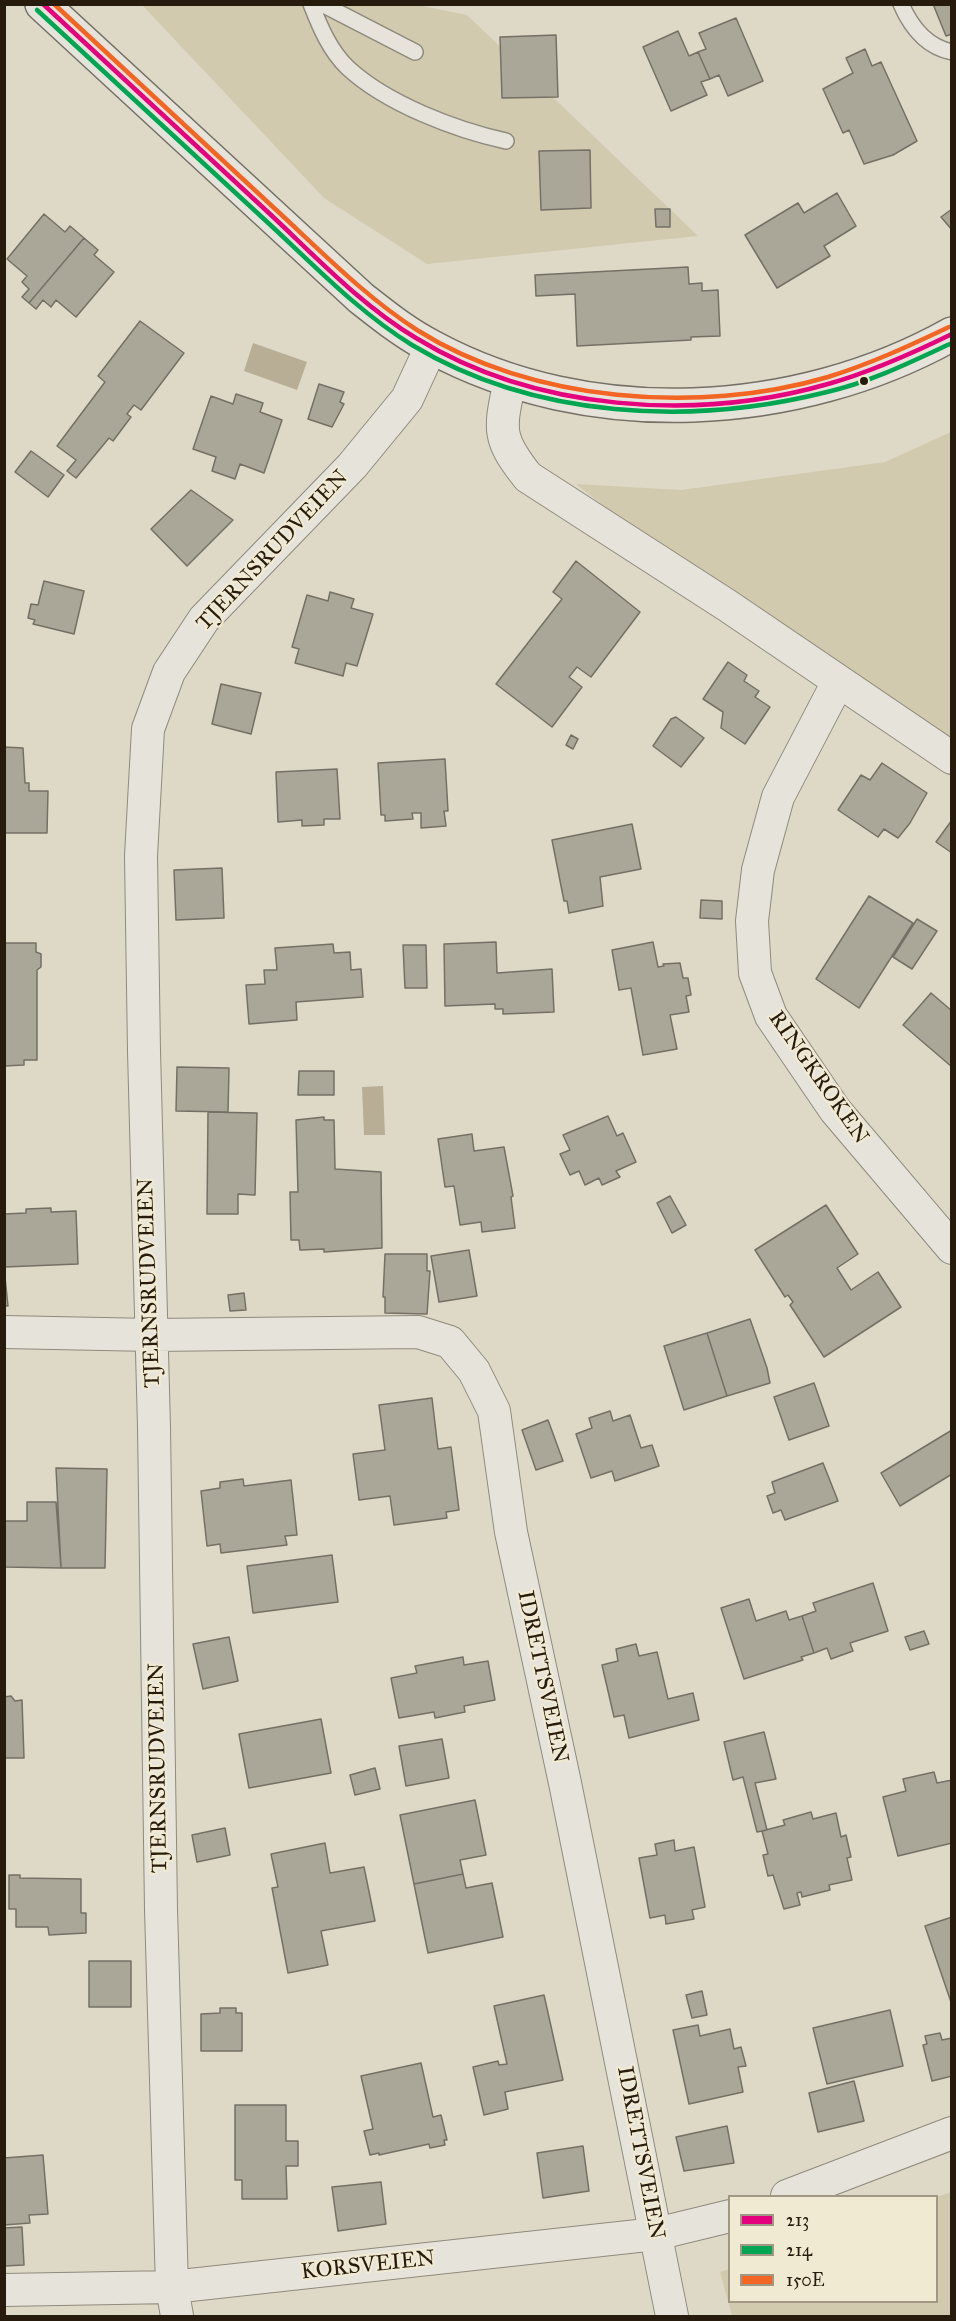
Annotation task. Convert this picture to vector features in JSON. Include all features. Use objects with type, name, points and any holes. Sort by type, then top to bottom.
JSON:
[{"type":"main road","points":[[42,4],[361,298],[392,322],[431,347],[510,380],[559,394],[603,400],[656,405],[708,404],[816,388],[869,372],[928,347],[951,334]]},
{"type":"street","name":"TJERNSRUDVEIEN","points":[[175,2302],[161,1909],[152,1335],[144,1051],[141,856],[148,729],[169,672],[204,619],[352,466],[407,399],[431,347]]},
{"type":"street","points":[[510,380],[502,422],[508,451],[528,477],[728,606],[951,758]]},
{"type":"street","name":"RINGKROKEN","points":[[838,681],[778,797],[758,870],[752,921],[754,973],[771,1016],[835,1110],[951,1248]]},
{"type":"street","name":"IDRETTSVEIEN","points":[[4,1332],[152,1335],[418,1332],[450,1342],[474,1371],[494,1411],[511,1532],[672,2316]]},
{"type":"street","points":[[790,2195],[951,2133]]},
{"type":"street","name":"KORSVEIEN","points":[[4,2290],[175,2302],[656,2234],[728,2216]]},
{"type":"lane","points":[[311,4],[324,37],[348,68],[390,96],[434,118],[473,133],[506,141]]},
{"type":"lane","points":[[322,4],[415,52]]},
{"type":"lane","points":[[901,4],[924,40],[941,50],[951,52]]},
{"type":"shaded area","points":[[413,4],[467,15],[698,236],[427,264],[324,198],[142,5]]},
{"type":"shaded area","points":[[253,343],[307,362],[297,390],[244,371]]},
{"type":"shaded area","points":[[951,432],[951,761],[814,672],[576,484],[681,490],[885,462]]},
{"type":"shaded area","points":[[383,1086],[385,1135],[364,1135],[362,1087]]},
{"type":"shaded area","points":[[951,2192],[951,2316],[732,2316],[728,2303],[938,2303],[938,2197]]},
{"type":"shaded area","points":[[728,2269],[728,2301],[720,2272]]},
{"type":"building","points":[[933,4],[952,4],[952,34],[946,36]]},
{"type":"building","points":[[736,18],[763,81],[728,96],[719,75],[710,79],[698,52],[706,49],[699,33]]},
{"type":"building","points":[[678,31],[689,56],[698,52],[710,79],[701,82],[707,95],[671,111],[643,47]]},
{"type":"building","points":[[556,35],[558,97],[502,98],[500,37]]},
{"type":"building","points":[[865,49],[872,66],[881,62],[917,141],[893,155],[864,164],[849,130],[843,133],[823,89],[853,73],[846,58]]},
{"type":"building","points":[[590,150],[591,208],[541,210],[539,151]]},
{"type":"building","points":[[837,193],[856,226],[824,246],[830,256],[777,288],[745,235],[798,203],[804,213]]},
{"type":"building","points":[[655,209],[670,209],[670,227],[656,227]]},
{"type":"building","points":[[952,209],[952,230],[941,217]]},
{"type":"building","points":[[44,214],[65,232],[70,226],[84,238],[29,303],[22,297],[29,289],[22,282],[27,276],[7,259]]},
{"type":"building","points":[[84,238],[98,250],[94,255],[114,272],[76,317],[56,300],[51,307],[43,300],[36,309],[29,303]]},
{"type":"building","points":[[688,267],[689,284],[702,283],[702,291],[718,290],[720,336],[691,337],[691,340],[577,346],[575,294],[536,296],[535,275]]},
{"type":"building","points":[[140,321],[184,353],[141,410],[134,405],[127,414],[131,417],[113,441],[109,438],[76,478],[67,471],[76,460],[57,446],[105,382],[98,376]]},
{"type":"building","points":[[319,384],[344,392],[340,402],[344,404],[332,427],[308,419]]},
{"type":"building","points":[[236,394],[263,403],[260,412],[282,420],[264,473],[240,464],[235,479],[212,471],[216,457],[193,449],[211,396],[233,404]]},
{"type":"building","points":[[31,451],[64,475],[48,497],[15,472]]},
{"type":"building","points":[[191,490],[233,520],[187,566],[151,529]]},
{"type":"building","points":[[576,561],[640,612],[591,677],[577,667],[569,677],[582,687],[552,727],[496,684],[562,599],[553,592]]},
{"type":"building","points":[[44,581],[84,591],[74,634],[33,624],[35,620],[28,618],[31,604],[38,605]]},
{"type":"building","points":[[330,592],[354,599],[351,608],[373,614],[357,666],[346,663],[343,676],[295,663],[299,649],[292,647],[307,595],[328,601]]},
{"type":"building","points":[[728,662],[747,675],[744,681],[759,691],[755,697],[770,707],[745,744],[721,728],[723,712],[703,699]]},
{"type":"building","points":[[221,684],[261,693],[251,734],[212,724]]},
{"type":"building","points":[[676,717],[704,738],[681,767],[653,746],[671,719]]},
{"type":"building","points":[[571,735],[578,739],[573,749],[566,745]]},
{"type":"building","points":[[4,747],[23,748],[25,783],[29,783],[29,791],[48,791],[47,833],[4,833]]},
{"type":"building","points":[[445,759],[448,811],[444,811],[446,826],[421,828],[421,813],[412,813],[413,819],[385,821],[385,815],[381,815],[378,763]]},
{"type":"building","points":[[882,763],[927,793],[910,823],[898,838],[884,829],[878,837],[838,810],[861,775],[870,780]]},
{"type":"building","points":[[337,769],[340,819],[324,819],[324,825],[302,826],[302,820],[278,822],[276,772]]},
{"type":"building","points":[[952,820],[952,853],[936,842]]},
{"type":"building","points":[[632,824],[641,869],[600,877],[603,906],[569,913],[567,901],[564,901],[552,840]]},
{"type":"building","points":[[222,868],[224,918],[176,920],[174,870]]},
{"type":"building","points":[[869,896],[913,923],[859,1008],[816,979]]},
{"type":"building","points":[[701,900],[722,901],[722,919],[700,918]]},
{"type":"building","points":[[917,919],[937,931],[912,969],[893,957]]},
{"type":"building","points":[[496,942],[497,973],[552,969],[554,1012],[503,1014],[503,1009],[495,1009],[495,1004],[445,1006],[444,944]]},
{"type":"building","points":[[653,942],[658,967],[664,966],[663,964],[680,963],[683,978],[688,978],[691,995],[686,996],[689,1012],[670,1015],[677,1049],[643,1055],[631,988],[619,990],[612,950]]},
{"type":"building","points":[[4,943],[36,943],[36,952],[41,954],[41,967],[37,970],[37,1060],[24,1060],[24,1065],[4,1066]]},
{"type":"building","points":[[333,944],[334,953],[350,952],[351,970],[361,969],[363,997],[296,1002],[297,1020],[249,1024],[246,985],[265,984],[264,970],[277,970],[275,948]]},
{"type":"building","points":[[403,945],[426,945],[427,988],[405,988]]},
{"type":"building","points":[[931,993],[952,1011],[952,1067],[903,1025]]},
{"type":"building","points":[[177,1067],[229,1068],[228,1112],[176,1111]]},
{"type":"building","points":[[299,1071],[334,1071],[334,1095],[298,1095]]},
{"type":"building","points":[[208,1112],[257,1113],[255,1195],[238,1194],[238,1214],[207,1214]]},
{"type":"building","points":[[608,1116],[617,1136],[623,1133],[636,1162],[616,1171],[620,1177],[602,1185],[599,1178],[585,1185],[579,1171],[570,1175],[560,1154],[570,1150],[563,1135]]},
{"type":"building","points":[[324,1117],[324,1120],[334,1120],[335,1169],[381,1172],[382,1248],[324,1252],[324,1249],[300,1250],[299,1240],[291,1240],[290,1192],[298,1192],[296,1120]]},
{"type":"building","points":[[472,1134],[474,1151],[504,1147],[513,1196],[511,1197],[515,1228],[482,1232],[481,1222],[460,1225],[454,1186],[445,1187],[438,1139]]},
{"type":"building","points":[[670,1196],[686,1225],[672,1233],[657,1203]]},
{"type":"building","points":[[826,1205],[858,1254],[837,1268],[851,1290],[878,1272],[901,1307],[824,1357],[790,1305],[793,1302],[788,1295],[785,1297],[755,1250]]},
{"type":"building","points":[[51,1208],[51,1212],[76,1211],[78,1264],[4,1267],[4,1214],[26,1213],[26,1209]]},
{"type":"building","points":[[469,1250],[477,1296],[439,1302],[431,1256]]},
{"type":"building","points":[[385,1254],[427,1254],[427,1271],[430,1271],[427,1314],[385,1313],[385,1297],[383,1297]]},
{"type":"building","points":[[4,1268],[8,1306],[4,1306]]},
{"type":"building","points":[[244,1293],[246,1310],[230,1311],[228,1295]]},
{"type":"building","points":[[750,1319],[770,1383],[727,1396],[707,1333]]},
{"type":"building","points":[[707,1333],[727,1396],[684,1410],[664,1346]]},
{"type":"building","points":[[814,1383],[829,1426],[789,1440],[774,1397]]},
{"type":"building","points":[[432,1398],[438,1449],[451,1447],[459,1510],[446,1512],[447,1518],[394,1525],[390,1496],[359,1500],[353,1454],[385,1450],[379,1405]]},
{"type":"building","points":[[610,1411],[613,1421],[630,1415],[641,1448],[652,1445],[659,1466],[615,1481],[612,1471],[591,1478],[576,1434],[592,1428],[589,1418]]},
{"type":"building","points":[[548,1420],[563,1461],[536,1470],[522,1430]]},
{"type":"building","points":[[952,1430],[952,1474],[900,1506],[881,1473]]},
{"type":"building","points":[[823,1463],[838,1501],[785,1520],[781,1510],[773,1513],[767,1496],[775,1493],[772,1482]]},
{"type":"building","points":[[56,1468],[107,1469],[105,1568],[61,1568]]},
{"type":"building","points":[[243,1479],[244,1486],[291,1480],[297,1535],[285,1536],[287,1545],[221,1553],[220,1544],[207,1546],[201,1491],[220,1488],[220,1482]]},
{"type":"building","points":[[27,1502],[56,1502],[61,1568],[4,1567],[4,1521],[27,1521]]},
{"type":"building","points":[[332,1555],[338,1602],[253,1613],[247,1566]]},
{"type":"building","points":[[873,1583],[888,1631],[850,1643],[853,1651],[831,1659],[827,1648],[814,1653],[802,1616],[816,1611],[813,1603]]},
{"type":"building","points":[[749,1599],[756,1621],[786,1611],[789,1620],[802,1616],[814,1653],[801,1657],[803,1660],[744,1679],[721,1608]]},
{"type":"building","points":[[924,1631],[929,1644],[910,1650],[905,1637]]},
{"type":"building","points":[[229,1637],[238,1681],[203,1689],[193,1644]]},
{"type":"building","points":[[636,1644],[639,1656],[657,1652],[668,1699],[693,1693],[699,1720],[629,1738],[624,1715],[614,1717],[602,1665],[618,1661],[616,1649]]},
{"type":"building","points":[[463,1657],[464,1665],[488,1661],[495,1700],[464,1706],[465,1712],[435,1718],[434,1712],[399,1718],[391,1678],[417,1673],[415,1666]]},
{"type":"building","points":[[11,1696],[15,1701],[22,1700],[24,1758],[4,1758],[4,1697]]},
{"type":"building","points":[[321,1719],[331,1773],[249,1788],[239,1734]]},
{"type":"building","points":[[764,1732],[776,1779],[755,1783],[767,1830],[757,1832],[743,1777],[733,1780],[724,1742]]},
{"type":"building","points":[[442,1739],[449,1778],[406,1786],[399,1746]]},
{"type":"building","points":[[375,1768],[380,1789],[355,1795],[350,1775]]},
{"type":"building","points":[[934,1772],[937,1783],[952,1780],[952,1843],[898,1856],[883,1797],[906,1791],[903,1779]]},
{"type":"building","points":[[475,1800],[486,1855],[460,1860],[463,1874],[414,1884],[400,1815]]},
{"type":"building","points":[[811,1812],[813,1819],[836,1813],[841,1837],[846,1835],[851,1857],[847,1858],[852,1880],[829,1885],[830,1890],[802,1897],[801,1892],[797,1893],[800,1905],[784,1909],[773,1875],[768,1876],[763,1855],[768,1854],[762,1831],[785,1825],[783,1820]]},
{"type":"building","points":[[225,1828],[230,1855],[197,1862],[192,1835]]},
{"type":"building","points":[[674,1840],[675,1851],[694,1847],[705,1907],[692,1910],[694,1919],[666,1924],[665,1915],[650,1918],[639,1858],[657,1855],[655,1844]]},
{"type":"building","points":[[325,1843],[330,1873],[364,1867],[375,1921],[321,1931],[328,1965],[288,1973],[272,1888],[278,1887],[271,1854]]},
{"type":"building","points":[[463,1874],[466,1888],[492,1883],[503,1937],[428,1953],[414,1884]]},
{"type":"building","points":[[9,1875],[20,1875],[20,1878],[81,1879],[81,1913],[86,1913],[86,1933],[49,1935],[48,1927],[16,1927],[16,1909],[9,1909]]},
{"type":"building","points":[[952,1917],[952,2005],[925,1926]]},
{"type":"building","points":[[89,1961],[131,1961],[131,2007],[89,2007]]},
{"type":"building","points":[[702,1991],[707,2015],[692,2018],[686,1995]]},
{"type":"building","points":[[544,1995],[563,2080],[505,2092],[508,2109],[484,2115],[473,2067],[498,2061],[499,2065],[507,2064],[494,2006]]},
{"type":"building","points":[[220,2008],[236,2008],[236,2013],[242,2013],[242,2051],[201,2051],[201,2014],[220,2013]]},
{"type":"building","points":[[890,2010],[903,2066],[827,2084],[813,2028]]},
{"type":"building","points":[[698,2025],[700,2036],[730,2029],[734,2049],[741,2047],[746,2066],[738,2067],[743,2092],[689,2104],[673,2030]]},
{"type":"building","points":[[940,2033],[942,2040],[952,2038],[952,2076],[932,2081],[923,2045],[927,2044],[925,2036]]},
{"type":"building","points":[[421,2063],[433,2117],[441,2115],[447,2140],[444,2140],[445,2145],[430,2148],[429,2144],[370,2155],[364,2131],[373,2129],[361,2076]]},
{"type":"building","points":[[854,2081],[864,2121],[818,2132],[809,2093]]},
{"type":"building","points":[[235,2105],[286,2105],[286,2141],[298,2141],[298,2166],[286,2166],[287,2199],[242,2199],[242,2180],[235,2180]]},
{"type":"building","points":[[727,2126],[734,2163],[684,2171],[676,2137]]},
{"type":"building","points":[[583,2146],[589,2191],[543,2198],[537,2153]]},
{"type":"building","points":[[43,2155],[48,2214],[29,2215],[30,2223],[4,2225],[4,2158]]},
{"type":"building","points":[[381,2182],[386,2224],[338,2231],[332,2187]]},
{"type":"building","points":[[22,2227],[24,2265],[4,2266],[4,2228]]},
{"type":"transit line","name":"213","points":[[43,4],[376,311],[416,338],[462,362],[512,381],[564,395],[617,403],[671,405],[724,403],[777,396],[828,384],[891,362],[952,334]]},
{"type":"transit line","name":"150E","points":[[54,4],[360,287],[397,317],[462,354],[511,373],[563,387],[617,395],[671,398],[725,396],[778,389],[828,377],[904,348],[949,327]]},
{"type":"transit line","name":"214","points":[[37,10],[372,317],[412,345],[460,370],[510,388],[562,401],[615,409],[668,412],[775,403],[827,392],[891,371],[952,343]]}]
